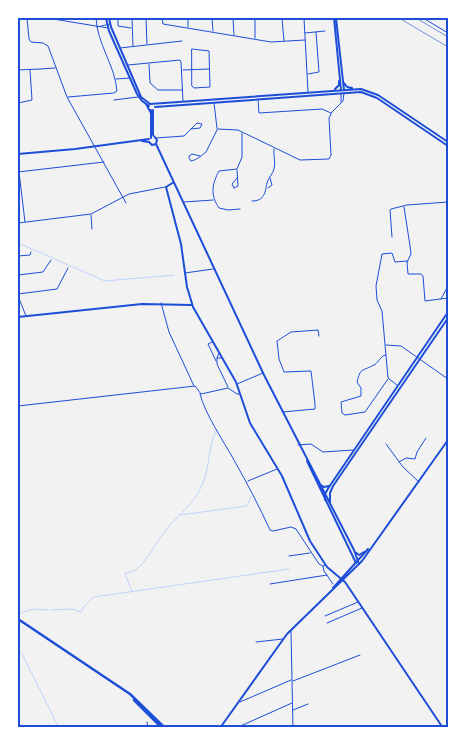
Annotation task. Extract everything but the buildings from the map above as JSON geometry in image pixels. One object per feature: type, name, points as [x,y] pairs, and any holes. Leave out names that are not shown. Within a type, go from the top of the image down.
[{"type":"main road","points":[[18,619],[126,692],[165,728]]},
{"type":"main road","points":[[126,692],[162,728]]},
{"type":"street","points":[[27,18],[29,39],[33,43],[46,45],[67,97],[126,203]]},
{"type":"street","points":[[47,18],[96,27],[109,26]]},
{"type":"street","points":[[67,97],[117,92],[116,79],[96,27],[96,18]]},
{"type":"street","points":[[107,18],[139,97],[154,108]]},
{"type":"street","points":[[118,18],[118,26],[132,29]]},
{"type":"street","points":[[132,18],[133,46]]},
{"type":"street","points":[[146,18],[147,45]]},
{"type":"street","points":[[162,18],[162,23],[271,42],[305,40]]},
{"type":"street","points":[[188,18],[188,28]]},
{"type":"street","points":[[212,18],[213,32]]},
{"type":"street","points":[[233,18],[234,36]]},
{"type":"street","points":[[255,18],[256,39]]},
{"type":"street","points":[[282,18],[284,41]]},
{"type":"street","points":[[304,18],[308,94]]},
{"type":"street","points":[[148,104],[160,105],[308,94],[337,88],[339,76],[335,18]]},
{"type":"street","points":[[217,129],[234,129],[300,160],[329,159],[331,157],[329,121],[332,113],[341,103],[343,81],[335,18]]},
{"type":"street","points":[[423,18],[448,33]]},
{"type":"street","points":[[109,26],[140,95],[154,108]]},
{"type":"street","points":[[307,74],[319,72],[316,32]]},
{"type":"street","points":[[305,33],[325,32]]},
{"type":"street","points":[[120,48],[182,41]]},
{"type":"street","points":[[192,49],[209,51],[210,69],[210,87],[194,88],[192,86],[192,49]]},
{"type":"street","points":[[127,66],[179,60],[182,62],[183,101]]},
{"type":"street","points":[[149,63],[150,83],[158,90],[182,90]]},
{"type":"street","points":[[18,70],[56,68]]},
{"type":"street","points":[[182,70],[210,69]]},
{"type":"street","points":[[18,103],[32,100],[30,70]]},
{"type":"street","points":[[339,76],[342,91]]},
{"type":"street","points":[[116,79],[130,78]]},
{"type":"street","points":[[343,81],[347,87],[370,91],[378,95],[448,144]]},
{"type":"street","points":[[152,115],[154,108],[160,105],[183,101],[258,99],[357,89]]},
{"type":"street","points":[[327,91],[363,92],[378,98],[448,144]]},
{"type":"street","points":[[114,100],[139,97]]},
{"type":"street","points":[[258,99],[259,113],[322,108],[332,113]]},
{"type":"street","points":[[200,156],[206,151],[217,129],[214,100]]},
{"type":"street","points":[[148,104],[152,115],[154,140],[263,373],[298,445],[354,550],[358,563]]},
{"type":"street","points":[[152,115],[160,105]]},
{"type":"street","points":[[18,154],[184,136],[191,129]]},
{"type":"street","points":[[237,177],[237,169],[242,157],[242,132]]},
{"type":"street","points":[[252,202],[264,197],[268,187],[267,183],[274,168],[274,148]]},
{"type":"street","points":[[25,222],[18,172],[104,162]]},
{"type":"street","points":[[237,169],[218,172],[212,185],[213,200],[220,208],[240,209]]},
{"type":"street","points":[[268,187],[270,188],[272,185],[270,177]]},
{"type":"street","points":[[18,223],[90,214],[133,192],[166,187],[174,182]]},
{"type":"street","points":[[166,187],[181,242],[186,287],[192,305],[237,385],[252,428],[277,469],[307,537],[333,584]]},
{"type":"street","points":[[183,202],[213,200]]},
{"type":"street","points":[[386,213],[392,208],[407,205],[448,202]]},
{"type":"street","points":[[404,207],[410,246],[408,274],[421,274],[423,276],[425,301],[448,299]]},
{"type":"street","points":[[390,210],[392,237]]},
{"type":"street","points":[[90,214],[92,229]]},
{"type":"street","points":[[18,256],[30,255],[31,252]]},
{"type":"street","points":[[386,355],[374,365],[360,371],[357,382],[361,388],[361,396],[341,402],[342,413],[345,415],[365,412],[388,379],[386,355],[382,311],[377,301],[376,286],[381,256],[392,253],[395,262],[408,261]]},
{"type":"street","points":[[18,275],[43,272],[50,260]]},
{"type":"street","points":[[26,316],[18,295],[57,289],[68,268]]},
{"type":"street","points":[[185,273],[214,269]]},
{"type":"street","points":[[440,299],[448,286]]},
{"type":"street","points":[[161,303],[169,332],[216,429],[246,481],[270,530],[294,528],[300,533],[319,564],[342,579],[443,728]]},
{"type":"street","points":[[18,317],[136,304],[192,305]]},
{"type":"street","points":[[325,500],[325,493],[332,486],[419,358],[448,312]]},
{"type":"street","points":[[330,504],[332,486],[351,455],[398,386],[448,318]]},
{"type":"street","points":[[282,412],[315,409],[311,371],[284,372],[280,360],[278,341],[292,332],[318,330],[318,336]]},
{"type":"street","points":[[213,342],[208,344],[228,388],[240,394]]},
{"type":"street","points":[[385,345],[400,345],[448,379]]},
{"type":"street","points":[[217,364],[219,353]]},
{"type":"street","points":[[213,355],[222,358]]},
{"type":"street","points":[[237,385],[263,373]]},
{"type":"street","points":[[388,379],[398,386]]},
{"type":"street","points":[[18,406],[195,386]]},
{"type":"street","points":[[200,393],[205,394],[228,388]]},
{"type":"street","points":[[399,462],[406,458],[415,459],[426,438]]},
{"type":"street","points":[[220,728],[283,639],[358,563],[372,546],[448,440]]},
{"type":"street","points":[[298,445],[311,444],[323,452],[355,450]]},
{"type":"street","points":[[386,444],[399,462],[419,482]]},
{"type":"street","points":[[349,450],[351,455]]},
{"type":"street","points":[[306,459],[358,563]]},
{"type":"street","points":[[248,481],[277,469]]},
{"type":"street","points":[[319,482],[324,488],[332,486]]},
{"type":"street","points":[[319,488],[325,493]]},
{"type":"street","points":[[354,550],[359,555],[372,546]]},
{"type":"street","points":[[358,563],[366,551]]},
{"type":"street","points":[[289,556],[311,552]]},
{"type":"street","points":[[270,584],[327,575]]},
{"type":"street","points":[[336,575],[338,582]]},
{"type":"street","points":[[330,592],[342,579]]},
{"type":"street","points":[[325,616],[358,602]]},
{"type":"street","points":[[327,623],[362,608]]},
{"type":"street","points":[[291,630],[293,728]]},
{"type":"street","points":[[256,642],[283,639]]},
{"type":"street","points":[[238,701],[241,702],[360,655]]},
{"type":"street","points":[[236,728],[292,703]]},
{"type":"street","points":[[293,710],[308,704]]},
{"type":"street","points":[[147,722],[148,728]]},
{"type":"waterway","points":[[18,243],[105,281],[174,275]]},
{"type":"waterway","points":[[132,592],[125,573],[140,566],[169,526],[198,494],[206,474],[216,431]]},
{"type":"waterway","points":[[180,515],[247,506],[251,497]]},
{"type":"waterway","points":[[50,610],[72,609],[81,612],[84,606],[94,597],[289,569]]},
{"type":"waterway","points":[[18,614],[33,609],[48,610]]},
{"type":"waterway","points":[[18,650],[22,654],[59,728]]},
{"type":"waterway","points":[[18,723],[25,728]]},
{"type":"railway","points":[[399,18],[448,47]]},
{"type":"railway","points":[[416,18],[448,37]]}]
